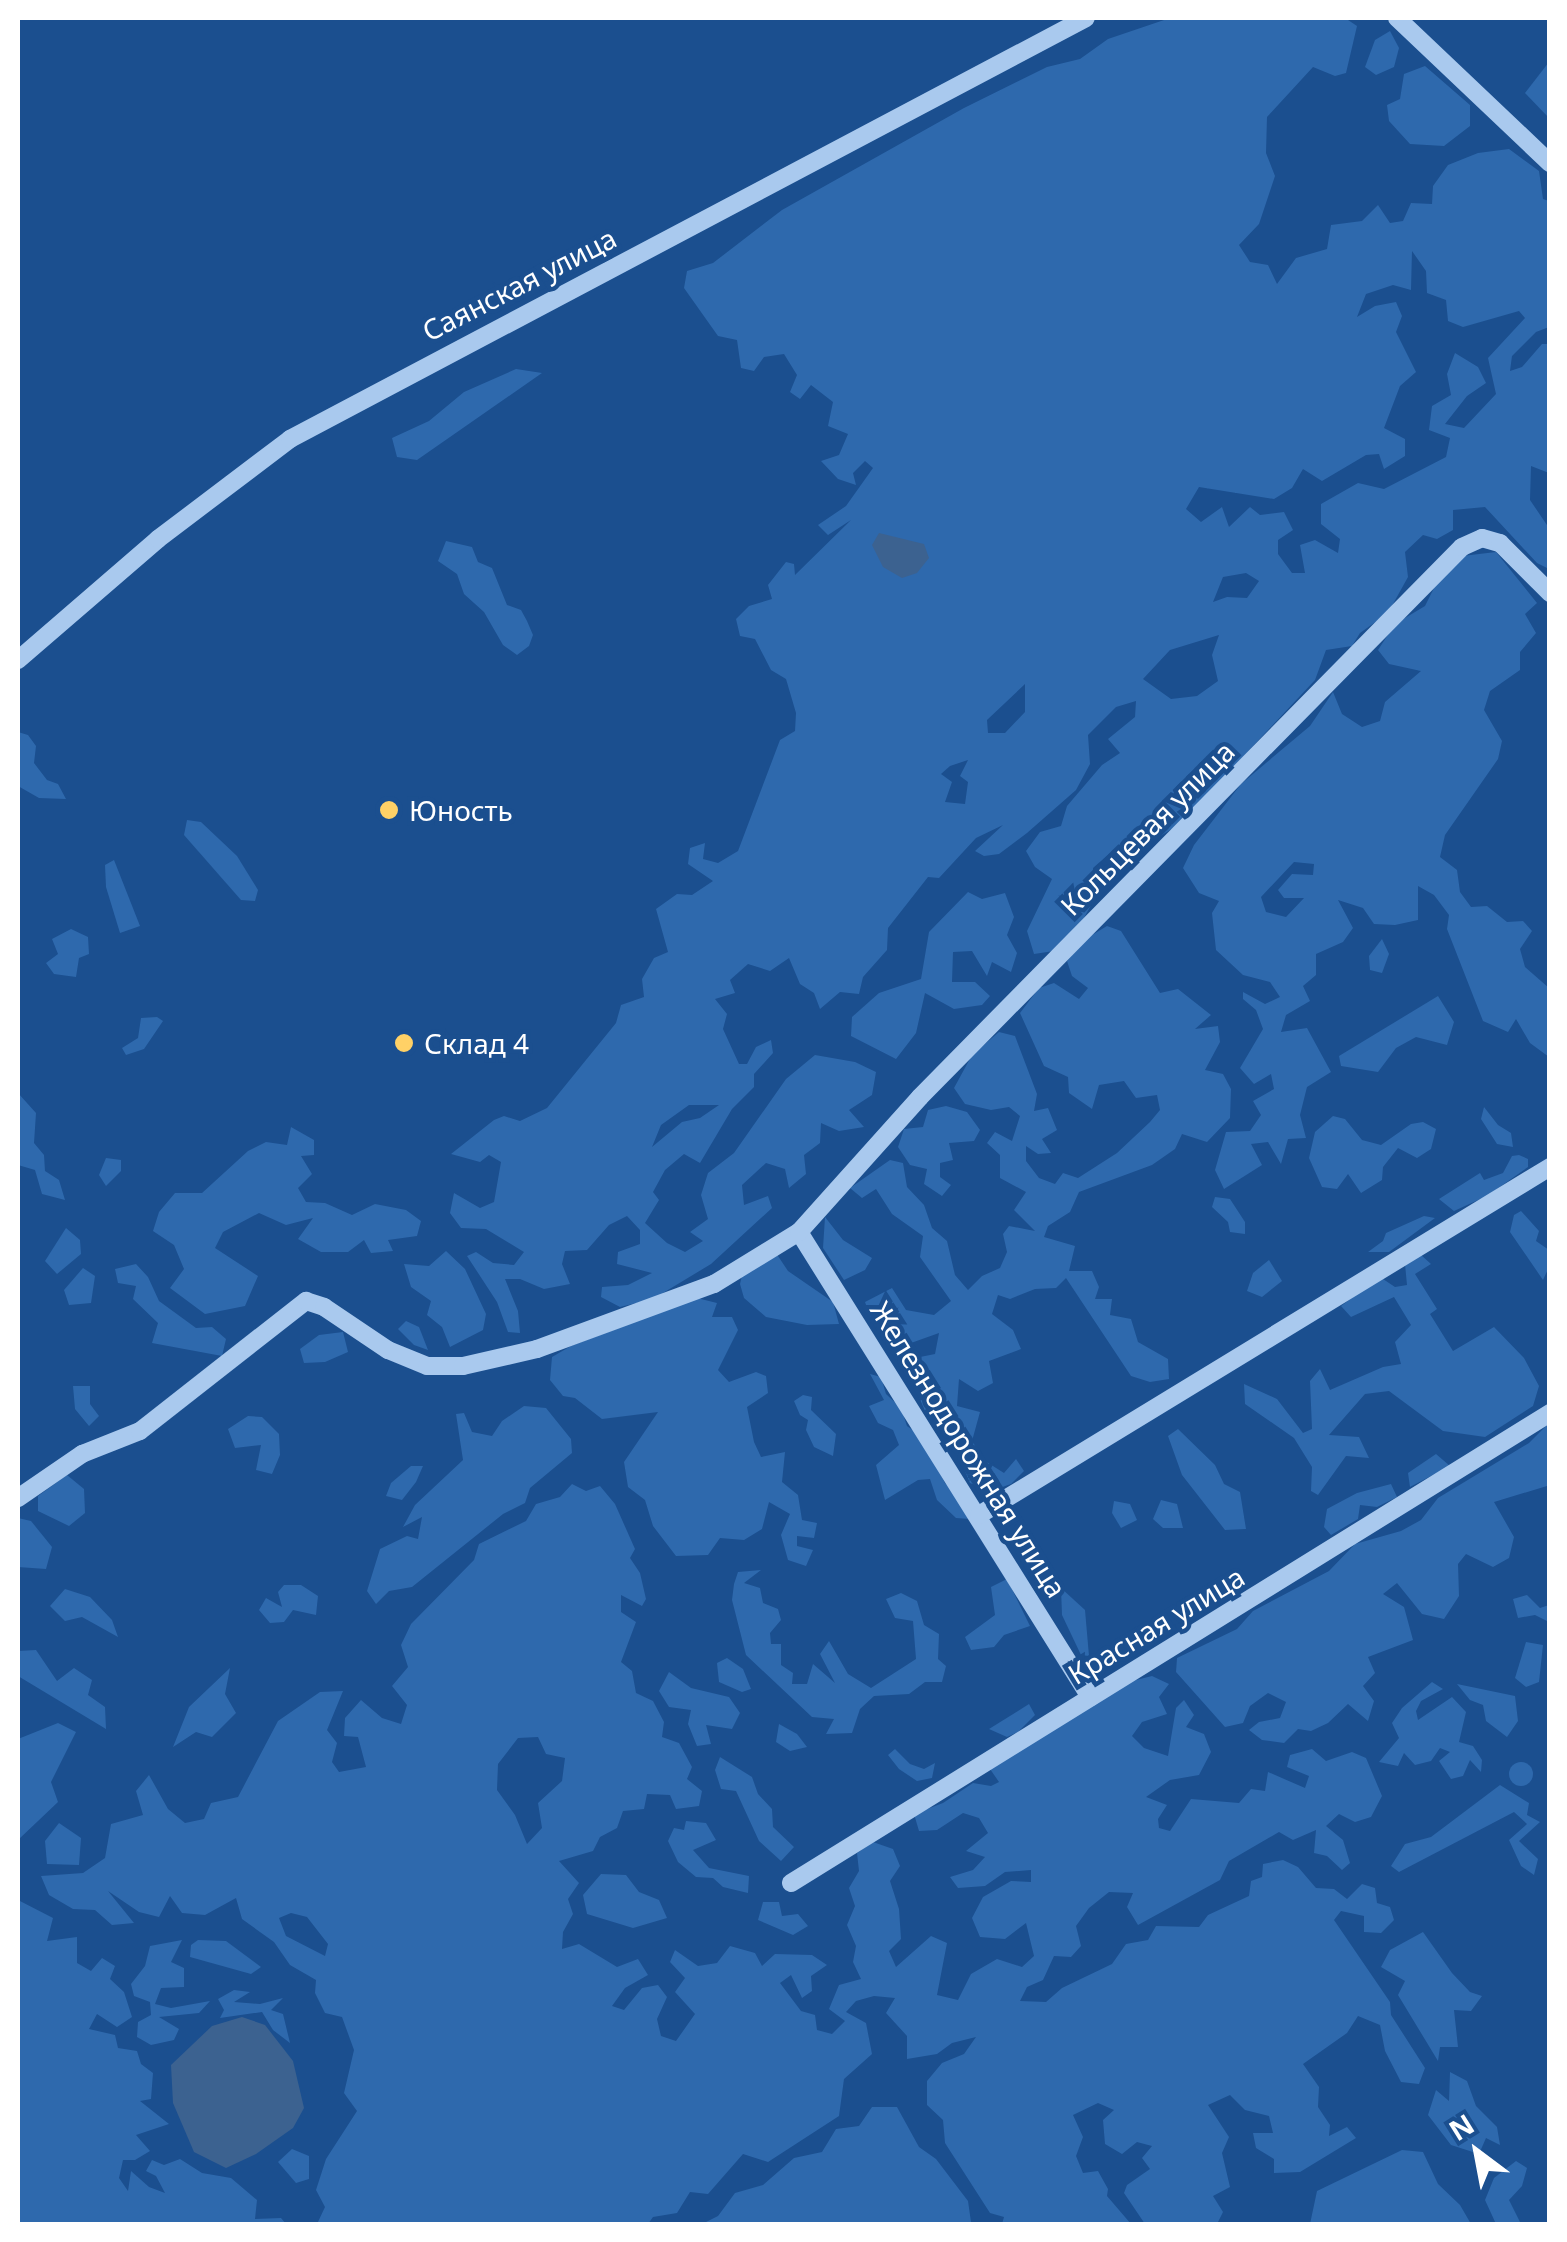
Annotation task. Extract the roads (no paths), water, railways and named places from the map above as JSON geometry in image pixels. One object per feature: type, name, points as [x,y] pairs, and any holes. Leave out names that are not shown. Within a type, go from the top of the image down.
[{"type":"street","name":"Саянская улица","points":[[18,660],[143,551],[290,438],[1086,18]]},
{"type":"street","points":[[1397,18],[1550,163]]},
{"type":"street","name":"Кольцевая улица","points":[[799,1232],[920,1097],[1462,547],[1482,538],[1500,543],[1550,593]]},
{"type":"street","points":[[979,1515],[1550,1167]]},
{"type":"street","points":[[18,1498],[82,1454],[140,1431],[306,1301],[414,1361],[426,1366],[462,1366],[537,1349],[714,1284],[799,1232]]},
{"type":"street","name":"Железнодорожная улица","points":[[799,1232],[1090,1697]]},
{"type":"street","name":"Красная улица","points":[[791,1883],[1550,1414]]},
{"type":"place","name":"Юность","points":[[389,810]]},
{"type":"place","name":"Склад 4","points":[[404,1043]]}]
